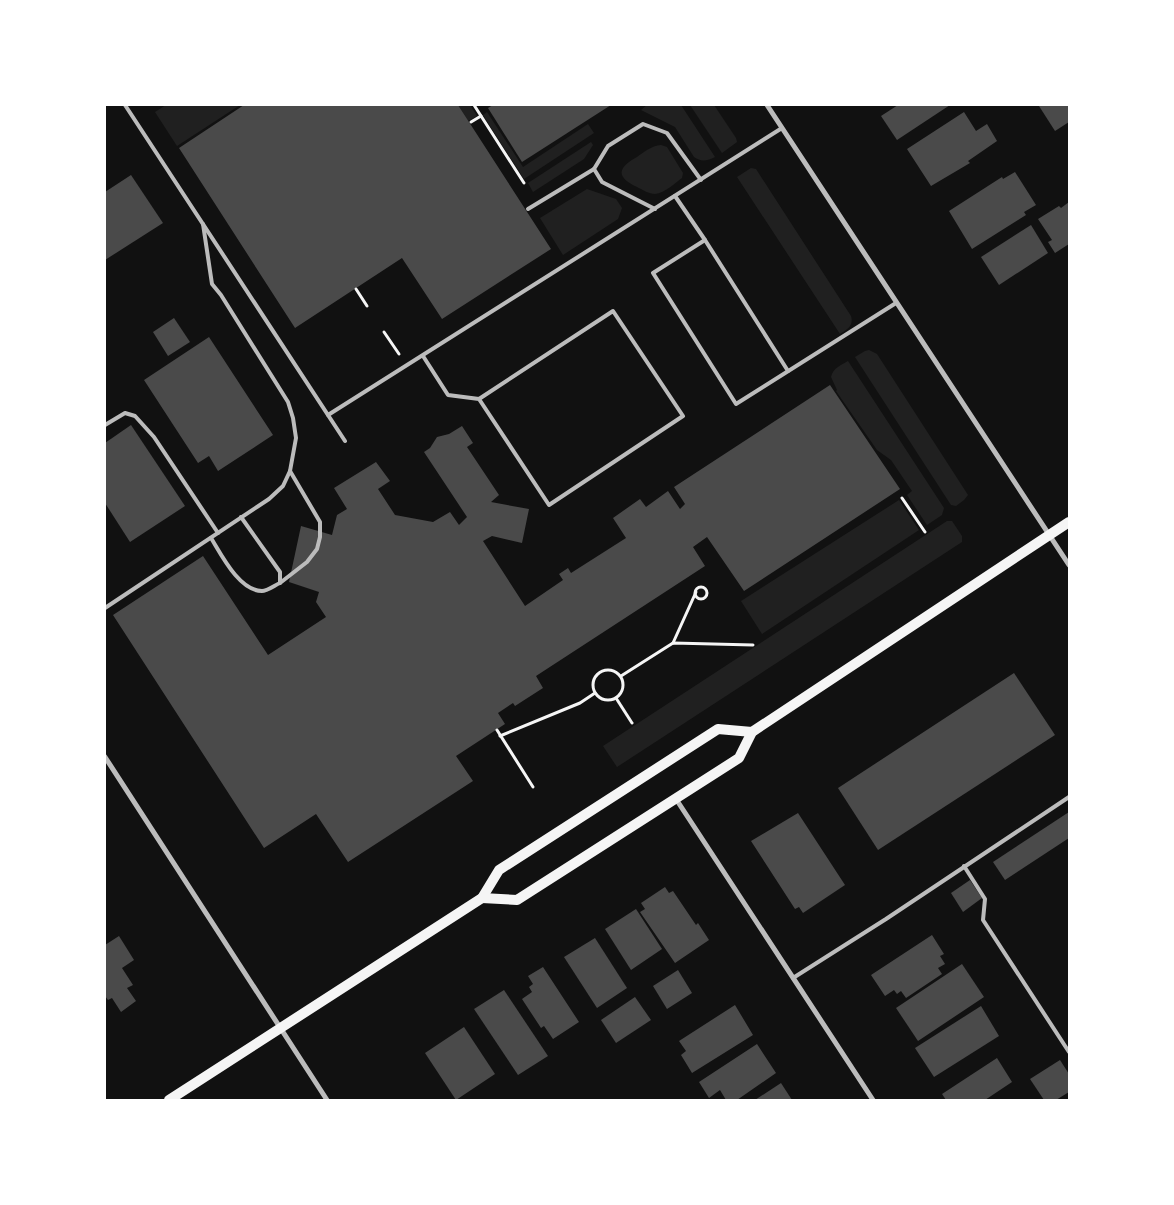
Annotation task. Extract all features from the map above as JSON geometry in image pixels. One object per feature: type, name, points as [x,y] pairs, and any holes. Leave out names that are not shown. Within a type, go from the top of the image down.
[{"type":"main road","points":[[482,898],[517,900],[739,758],[752,732],[1069,522]]},
{"type":"main road","points":[[169,1100],[482,898],[499,870],[718,729],[752,732]]},
{"type":"street","points":[[767,105],[1069,565]]},
{"type":"street","points":[[105,757],[328,1100]]},
{"type":"street","points":[[676,798],[873,1100]]},
{"type":"lane","points":[[125,105],[345,441]]},
{"type":"lane","points":[[528,209],[594,169],[608,146],[642,124],[668,133],[701,180]]},
{"type":"lane","points":[[328,416],[782,128]]},
{"type":"lane","points":[[594,169],[602,182],[655,209]]},
{"type":"lane","points":[[675,196],[788,371]]},
{"type":"lane","points":[[105,608],[269,499],[283,486],[290,471],[296,438],[288,402],[221,295],[212,284],[203,224]]},
{"type":"lane","points":[[705,240],[653,273],[736,404],[896,303]]},
{"type":"lane","points":[[423,356],[448,395],[479,399],[613,310],[683,416],[549,505],[479,399]]},
{"type":"lane","points":[[105,425],[125,412],[135,416],[154,437],[218,533]]},
{"type":"lane","points":[[211,538],[238,579],[251,589],[263,591],[280,583],[307,562],[317,549],[320,537],[320,522],[290,471]]},
{"type":"lane","points":[[242,517],[280,572],[280,583]]},
{"type":"lane","points":[[793,978],[1069,797]]},
{"type":"lane","points":[[964,866],[985,899],[983,920],[1069,1052]]},
{"type":"path","points":[[474,105],[524,183]]},
{"type":"path","points":[[471,122],[481,116]]},
{"type":"path","points":[[356,289],[367,306]]},
{"type":"path","points":[[384,332],[402,359]]},
{"type":"path","points":[[902,498],[925,532]]},
{"type":"path","points":[[621,676],[673,643],[696,592]]},
{"type":"path","points":[[673,643],[753,645]]},
{"type":"path","points":[[612,670],[621,676],[624,686],[622,692],[616,698],[605,700],[596,693],[593,686],[599,673],[612,670]]},
{"type":"path","points":[[500,736],[580,703],[596,693]]},
{"type":"path","points":[[616,698],[632,723]]},
{"type":"path","points":[[497,730],[533,787]]},
{"type":"shaded area","points":[[166,105],[240,105],[177,146],[155,112]]},
{"type":"shaded area","points":[[458,105],[470,105],[477,116],[468,121]]},
{"type":"shaded area","points":[[647,105],[681,105],[715,157],[699,160],[694,157],[675,127],[641,110]]},
{"type":"shaded area","points":[[690,105],[714,105],[737,142],[722,153]]},
{"type":"shaded area","points":[[487,112],[523,167],[588,124],[594,133],[524,179],[483,115]]},
{"type":"shaded area","points":[[591,142],[593,145],[584,159],[533,192],[528,183]]},
{"type":"shaded area","points":[[661,145],[667,147],[683,173],[682,178],[666,190],[655,194],[646,192],[625,180],[622,172],[630,161],[648,150]]},
{"type":"shaded area","points":[[751,168],[756,169],[851,316],[851,325],[840,334],[737,177]]},
{"type":"shaded area","points":[[587,189],[616,199],[622,208],[618,219],[563,255],[540,218]]},
{"type":"shaded area","points":[[869,350],[877,354],[968,495],[956,506],[951,505],[855,357]]},
{"type":"shaded area","points":[[848,361],[944,508],[942,515],[927,525],[907,495],[912,491],[891,460],[877,450],[836,391],[831,377],[832,374],[838,367]]},
{"type":"shaded area","points":[[899,500],[919,530],[762,634],[741,601]]},
{"type":"shaded area","points":[[947,521],[952,521],[962,536],[962,542],[617,767],[603,746]]},
{"type":"building","points":[[244,105],[458,105],[551,249],[442,319],[402,258],[295,328],[179,148]]},
{"type":"building","points":[[493,105],[611,105],[522,162],[488,108]]},
{"type":"building","points":[[898,105],[950,105],[897,140],[881,116]]},
{"type":"building","points":[[1040,105],[1069,105],[1069,122],[1055,131]]},
{"type":"building","points":[[964,112],[976,131],[987,124],[997,141],[968,161],[970,163],[931,186],[907,149]]},
{"type":"building","points":[[1015,172],[1036,205],[1024,212],[1026,215],[972,249],[949,211],[1002,177],[1003,179]]},
{"type":"building","points":[[131,175],[163,223],[105,260],[105,192]]},
{"type":"building","points":[[1069,202],[1069,244],[1055,253],[1048,242],[1052,240],[1038,219]]},
{"type":"building","points":[[1031,225],[1048,253],[999,285],[981,257]]},
{"type":"building","points":[[174,318],[190,342],[168,356],[153,332]]},
{"type":"building","points":[[209,337],[273,435],[218,471],[209,456],[198,463],[144,380]]},
{"type":"building","points":[[830,385],[900,489],[744,591],[707,537],[693,547],[705,566],[536,676],[543,688],[515,706],[513,703],[498,713],[505,724],[456,756],[473,781],[348,862],[316,814],[264,848],[113,615],[203,556],[268,655],[326,617],[316,602],[319,592],[289,582],[301,526],[332,535],[337,515],[347,509],[334,488],[376,462],[390,481],[378,489],[395,515],[433,522],[450,512],[459,525],[467,517],[424,452],[430,448],[437,437],[449,434],[462,426],[473,443],[467,447],[499,495],[491,502],[529,509],[522,543],[492,536],[483,541],[525,606],[563,580],[559,574],[568,568],[571,573],[626,538],[613,518],[640,499],[646,507],[668,491],[680,509],[685,504],[674,487]]},
{"type":"building","points":[[131,425],[185,506],[130,542],[105,503],[105,443]]},
{"type":"building","points":[[1014,673],[1055,735],[878,850],[838,788]]},
{"type":"building","points":[[1069,812],[1069,838],[1005,880],[993,862]]},
{"type":"building","points":[[798,813],[845,885],[803,913],[799,907],[795,909],[751,841]]},
{"type":"building","points":[[970,880],[982,898],[963,912],[951,893]]},
{"type":"building","points":[[665,887],[669,893],[673,891],[696,925],[698,923],[709,940],[675,963],[640,912],[645,909],[641,903]]},
{"type":"building","points":[[636,909],[662,949],[631,970],[605,929]]},
{"type":"building","points":[[932,935],[944,954],[940,956],[945,964],[938,968],[942,974],[906,998],[901,991],[897,994],[894,990],[885,996],[871,975]]},
{"type":"building","points":[[119,936],[134,960],[122,968],[133,985],[127,988],[136,1001],[121,1012],[112,998],[108,1000],[105,996],[105,945]]},
{"type":"building","points":[[595,938],[627,988],[597,1008],[564,957]]},
{"type":"building","points":[[962,964],[984,997],[918,1041],[896,1008]]},
{"type":"building","points":[[543,967],[579,1022],[553,1039],[544,1026],[541,1028],[522,999],[532,992],[529,987],[533,984],[528,976]]},
{"type":"building","points":[[678,970],[692,993],[667,1009],[653,986]]},
{"type":"building","points":[[504,990],[548,1056],[518,1075],[474,1009]]},
{"type":"building","points":[[635,997],[651,1020],[616,1043],[601,1020]]},
{"type":"building","points":[[735,1005],[753,1035],[692,1073],[681,1055],[686,1051],[679,1041]]},
{"type":"building","points":[[981,1006],[999,1036],[934,1077],[915,1048]]},
{"type":"building","points":[[464,1027],[495,1074],[456,1100],[425,1053]]},
{"type":"building","points":[[757,1044],[776,1073],[737,1100],[726,1100],[720,1090],[709,1098],[699,1082]]},
{"type":"building","points":[[997,1058],[1012,1082],[985,1100],[946,1100],[942,1094]]},
{"type":"building","points":[[1060,1060],[1069,1074],[1069,1092],[1056,1100],[1044,1100],[1030,1079]]},
{"type":"building","points":[[781,1083],[792,1100],[755,1100]]}]
